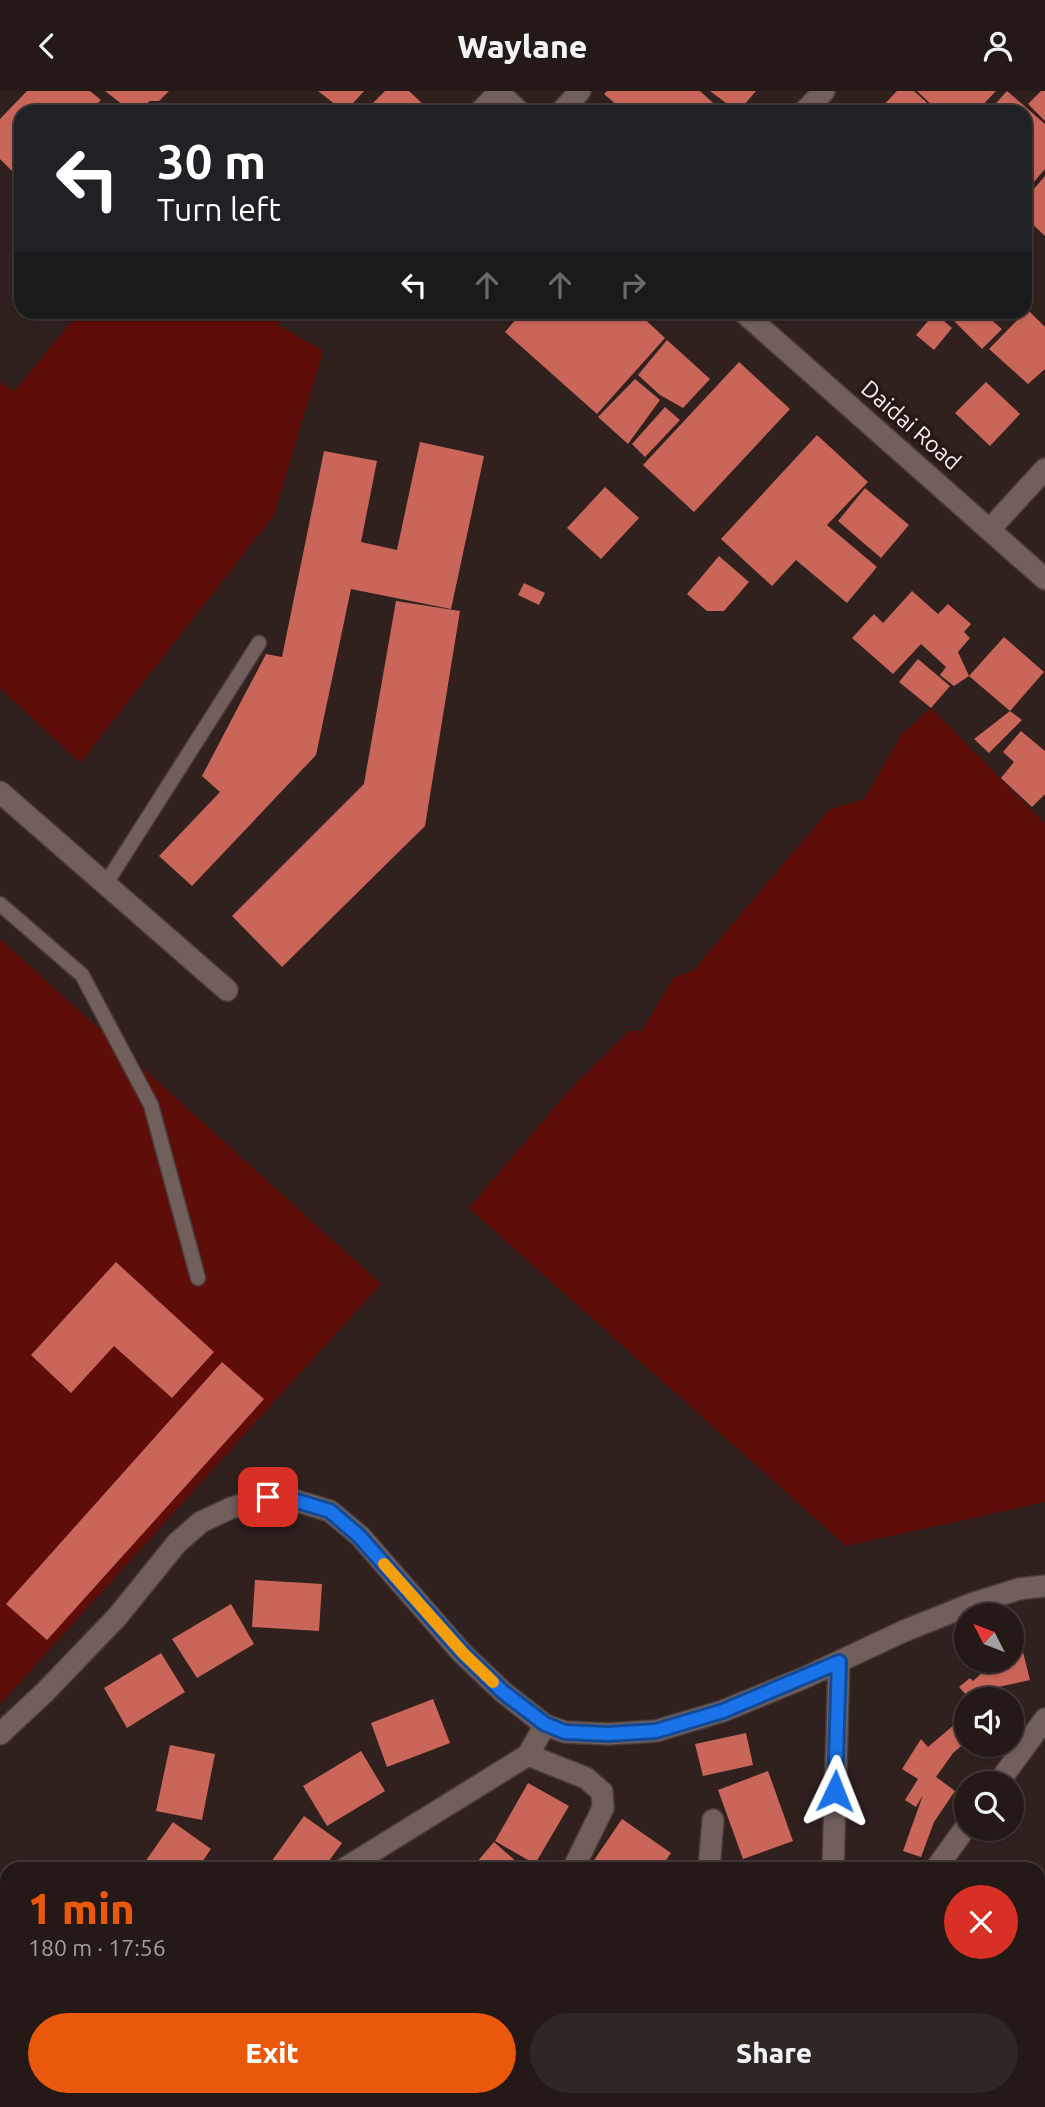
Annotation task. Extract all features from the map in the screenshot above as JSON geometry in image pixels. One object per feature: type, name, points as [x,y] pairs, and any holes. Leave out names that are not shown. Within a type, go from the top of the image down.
[{"type":"street","points":[[496,91],[512,105]]},
{"type":"street","points":[[567,105],[580,91]]},
{"type":"street","points":[[811,105],[824,91]]},
{"type":"street","name":"Daidai Road","points":[[751,319],[1045,579]]},
{"type":"street","points":[[990,529],[1045,469]]},
{"type":"street","points":[[0,792],[227,991]]},
{"type":"street","points":[[0,1734],[44,1693],[117,1617],[177,1543],[201,1522],[231,1508],[268,1497],[297,1501],[330,1511],[359,1536],[463,1653],[503,1692],[545,1724],[565,1732],[597,1734],[656,1731],[723,1711],[974,1603],[1019,1589],[1045,1586]]},
{"type":"street","points":[[833,1862],[839,1662]]},
{"type":"street","points":[[1007,1771],[1045,1719]]},
{"type":"street","points":[[355,1862],[527,1755],[545,1724]]},
{"type":"street","points":[[527,1755],[586,1778],[602,1792],[603,1808],[576,1862]]},
{"type":"street","points":[[710,1862],[713,1820]]},
{"type":"street","points":[[941,1862],[955,1841]]},
{"type":"lane","points":[[482,105],[496,91]]},
{"type":"lane","points":[[105,885],[258,643]]},
{"type":"lane","points":[[0,904],[82,975],[150,1105],[198,1278]]},
{"type":"shaded area","points":[[73,319],[280,319],[278,325],[323,351],[274,515],[80,763],[0,688],[0,382],[15,391]]},
{"type":"shaded area","points":[[931,708],[1045,824],[1045,1502],[846,1546],[469,1208],[574,1085],[629,1031],[642,1031],[673,978],[693,971],[829,810],[864,799],[902,734]]},
{"type":"shaded area","points":[[0,939],[381,1284],[0,1704]]},
{"type":"building","points":[[27,91],[90,91],[101,100],[96,105],[14,105],[14,173],[0,159],[0,119]]},
{"type":"building","points":[[105,91],[169,91],[159,101],[150,101],[145,105],[123,105]]},
{"type":"building","points":[[318,91],[364,91],[351,105],[336,105]]},
{"type":"building","points":[[385,91],[409,91],[424,105],[371,105]]},
{"type":"building","points":[[607,91],[700,91],[715,105],[617,105],[604,94]]},
{"type":"building","points":[[710,91],[756,91],[744,105],[729,105]]},
{"type":"building","points":[[897,91],[914,91],[929,105],[884,105]]},
{"type":"building","points":[[917,91],[996,91],[983,105],[932,105]]},
{"type":"building","points":[[1007,91],[1023,105],[994,105]]},
{"type":"building","points":[[1041,91],[1045,91],[1045,121],[1032,105],[1028,104]]},
{"type":"building","points":[[1032,113],[1045,124],[1045,169],[1032,184]]},
{"type":"building","points":[[1045,176],[1045,236],[1032,224],[1032,191]]},
{"type":"building","points":[[1032,314],[1045,327],[1045,369],[1028,384],[989,349],[1018,319],[1032,319]]},
{"type":"building","points":[[516,319],[645,319],[665,338],[597,414],[505,332]]},
{"type":"building","points":[[930,319],[942,319],[952,328],[934,350],[916,335]]},
{"type":"building","points":[[952,319],[990,319],[1002,329],[982,349]]},
{"type":"building","points":[[667,340],[710,379],[683,408],[660,395],[638,375]]},
{"type":"building","points":[[739,362],[790,409],[694,512],[643,465]]},
{"type":"building","points":[[635,379],[660,400],[628,444],[598,417]]},
{"type":"building","points":[[986,382],[1020,414],[990,446],[955,413]]},
{"type":"building","points":[[665,407],[680,420],[645,457],[632,444]]},
{"type":"building","points":[[817,435],[868,482],[827,525],[877,567],[847,603],[796,560],[772,586],[721,539]]},
{"type":"building","points":[[420,442],[484,456],[451,609],[351,589],[316,755],[192,886],[159,856],[220,792],[202,776],[266,654],[282,657],[324,451],[377,461],[361,542],[397,550]]},
{"type":"building","points":[[605,487],[639,518],[601,559],[567,528]]},
{"type":"building","points":[[865,488],[909,525],[881,558],[838,521]]},
{"type":"building","points":[[719,556],[749,582],[724,611],[707,611],[687,594]]},
{"type":"building","points":[[524,583],[545,593],[539,605],[518,595]]},
{"type":"building","points":[[912,591],[938,614],[948,604],[971,624],[964,632],[970,638],[958,652],[969,676],[954,686],[940,675],[946,667],[921,644],[893,674],[852,638],[874,614],[883,623]]},
{"type":"building","points":[[396,601],[460,611],[425,826],[282,967],[232,916],[364,784]]},
{"type":"building","points":[[1004,637],[1044,672],[1010,711],[969,676]]},
{"type":"building","points":[[918,659],[950,686],[931,708],[899,682]]},
{"type":"building","points":[[1010,711],[1022,720],[989,753],[974,739]]},
{"type":"building","points":[[1021,731],[1045,751],[1045,794],[1032,807],[1001,778],[1014,762],[1003,752]]},
{"type":"building","points":[[116,1262],[214,1352],[172,1398],[114,1346],[71,1393],[31,1355]]},
{"type":"building","points":[[222,1362],[264,1399],[47,1640],[6,1604]]},
{"type":"building","points":[[255,1580],[322,1584],[319,1631],[252,1627]]},
{"type":"building","points":[[231,1604],[254,1644],[197,1678],[172,1639]]},
{"type":"building","points":[[161,1653],[185,1692],[127,1728],[104,1688]]},
{"type":"building","points":[[1024,1656],[1030,1680],[998,1687],[959,1687],[970,1678],[973,1681],[982,1673],[1024,1673]]},
{"type":"building","points":[[433,1699],[450,1743],[387,1767],[371,1723]]},
{"type":"building","points":[[954,1725],[954,1752],[936,1777],[954,1792],[934,1822],[921,1857],[903,1851],[923,1795],[916,1807],[905,1800],[918,1779],[902,1769],[921,1739],[928,1747]]},
{"type":"building","points":[[746,1733],[753,1765],[703,1776],[695,1744]]},
{"type":"building","points":[[170,1745],[215,1754],[202,1820],[156,1811]]},
{"type":"building","points":[[361,1751],[385,1791],[327,1826],[303,1786]]},
{"type":"building","points":[[768,1771],[793,1841],[743,1859],[718,1790]]},
{"type":"building","points":[[528,1783],[569,1806],[536,1862],[532,1862],[495,1841]]},
{"type":"building","points":[[304,1816],[342,1843],[328,1862],[271,1862]]},
{"type":"building","points":[[622,1819],[671,1853],[665,1862],[593,1862]]},
{"type":"building","points":[[173,1822],[211,1849],[202,1862],[145,1862]]},
{"type":"building","points":[[494,1842],[517,1862],[477,1862]]},
{"type":"slow traffic","points":[[384,1564],[463,1653],[493,1682]]},
{"type":"route","points":[[268,1497],[297,1501],[330,1511],[359,1536],[463,1653],[503,1692],[545,1724],[565,1732],[608,1734],[656,1731],[723,1711],[839,1662],[835,1791]]}]
